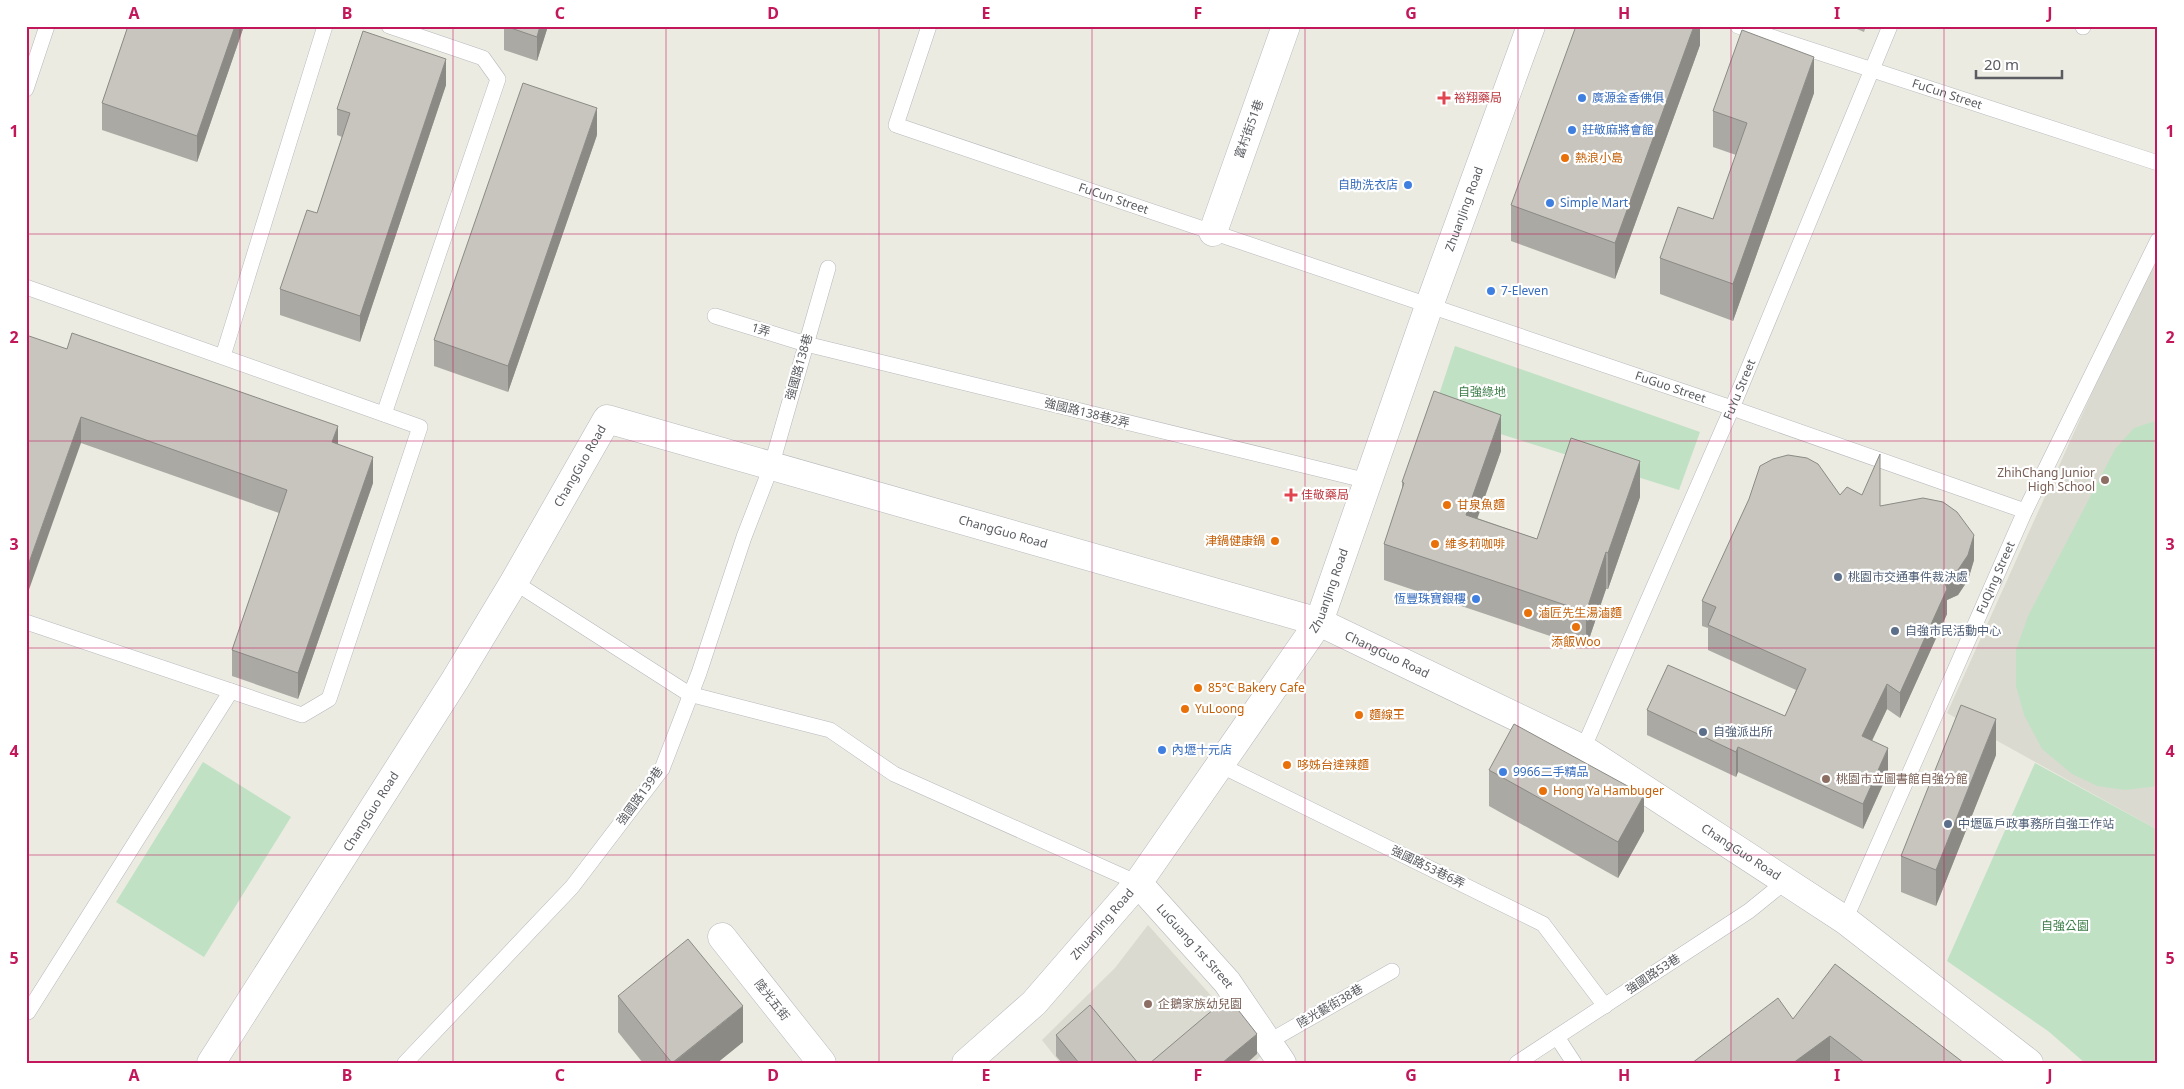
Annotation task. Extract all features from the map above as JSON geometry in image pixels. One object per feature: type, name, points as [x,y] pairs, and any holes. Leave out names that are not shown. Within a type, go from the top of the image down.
[{"type":"street","name":"富村街51巷","points":[[1212,232],[1286,26]]},
{"type":"street","name":"ZhuanJing Road","points":[[966,1063],[1034,1003],[1138,883],[1319,622],[1429,306],[1531,26]]},
{"type":"street","name":"ChangGuo Road","points":[[211,1063],[455,680],[514,582],[607,418],[771,467],[1319,622],[1583,749],[1845,920],[2029,1063]]},
{"type":"street","name":"LuGuang 1st Street","points":[[1138,883],[1227,982],[1275,1052]]},
{"type":"street","name":"陸光五街","points":[[722,937],[822,1063]]},
{"type":"lane","points":[[26,89],[47,26]]},
{"type":"lane","points":[[223,356],[325,26]]},
{"type":"lane","points":[[384,414],[498,79],[484,58],[389,26]]},
{"type":"lane","name":"FuCun Street","points":[[929,26],[896,125],[1429,306]]},
{"type":"lane","name":"FuCun Street","points":[[1738,26],[2158,163]]},
{"type":"lane","name":"FuYu Street","points":[[1583,749],[1732,408],[1890,26]]},
{"type":"lane","name":"FuQing Street","points":[[1845,920],[2025,511],[2158,240]]},
{"type":"lane","name":"強國路138巷","points":[[771,467],[828,268]]},
{"type":"lane","points":[[26,287],[420,427],[329,700],[302,715],[26,622]]},
{"type":"lane","name":"FuGuo Street","points":[[1429,306],[1732,408],[2025,511]]},
{"type":"lane","name":"1弄","points":[[715,316],[806,344]]},
{"type":"lane","name":"強國路138巷2弄","points":[[806,344],[1368,481]]},
{"type":"lane","name":"強國路139巷","points":[[405,1063],[572,887],[662,768],[699,672],[744,537],[771,467]]},
{"type":"lane","points":[[514,582],[689,694],[830,730],[894,774],[1138,883]]},
{"type":"lane","points":[[26,1010],[28,1012],[34,1003],[231,691]]},
{"type":"lane","name":"強國路53巷6弄","points":[[1220,765],[1543,924],[1605,1006]]},
{"type":"lane","name":"強國路53巷","points":[[1517,1063],[1749,911],[1786,881]]},
{"type":"lane","name":"陸光藝街38巷","points":[[1275,1052],[1392,971]]},
{"type":"lane","points":[[1557,1037],[1574,1063]]},
{"type":"shaded area","name":"ZhihChang Junior High School","points":[[2158,247],[2158,830],[1947,713]]},
{"type":"shaded area","name":"企鵝家族幼兒園","points":[[1148,925],[1263,1054],[1253,1063],[1060,1063],[1042,1040],[1115,968]]},
{"type":"green space","name":"自強綠地","points":[[1455,346],[1700,432],[1679,490],[1433,413]]},
{"type":"green space","points":[[2158,420],[2158,786],[2125,790],[2097,786],[2072,774],[2042,749],[2024,715],[2016,686],[2016,650],[2028,616],[2115,449],[2134,428]]},
{"type":"green space","points":[[203,762],[291,817],[204,957],[116,902]]},
{"type":"green space","name":"自強公園","points":[[2035,763],[2158,830],[2158,1063],[2085,1063],[2048,1031],[1947,961]]},
{"type":"building","points":[[128,26],[235,26],[197,136],[102,103]]},
{"type":"building","points":[[505,26],[540,26],[537,37]]},
{"type":"building","points":[[1576,26],[1694,26],[1615,243],[1511,205]]},
{"type":"building","points":[[1742,30],[1814,57],[1733,284],[1660,258],[1678,207],[1713,219],[1747,123],[1713,111]]},
{"type":"building","points":[[363,31],[446,59],[360,316],[280,289],[307,210],[317,213],[350,113],[337,109]]},
{"type":"building","points":[[523,83],[597,108],[508,366],[434,340]]},
{"type":"building","points":[[72,333],[338,426],[332,442],[373,457],[298,673],[232,650],[287,490],[81,417],[26,571],[26,344],[29,336],[67,349]]},
{"type":"building","points":[[1434,391],[1501,415],[1466,515],[1537,539],[1571,438],[1640,461],[1586,612],[1384,544],[1404,483],[1402,482]]},
{"type":"building","points":[[1880,454],[1880,506],[1923,498],[1943,502],[1957,512],[1974,535],[1968,555],[1958,570],[1943,576],[1947,589],[1900,693],[1887,684],[1862,736],[1888,748],[1863,804],[1738,747],[1736,752],[1647,710],[1668,665],[1785,716],[1806,669],[1708,625],[1716,607],[1702,601],[1749,499],[1760,466],[1773,459],[1788,455],[1807,458],[1818,464],[1840,495],[1847,487],[1862,495]]},
{"type":"building","points":[[1961,705],[1996,719],[1936,870],[1901,856]]},
{"type":"building","points":[[1514,724],[1644,795],[1618,842],[1489,770]]},
{"type":"building","points":[[688,939],[743,1006],[672,1063],[618,996]]},
{"type":"building","points":[[1835,964],[1964,1063],[1865,1063],[1830,1036],[1793,1063],[1692,1063],[1778,998],[1793,1019]]},
{"type":"building","points":[[1228,997],[1257,1034],[1222,1063],[1150,1063]]},
{"type":"building","points":[[1090,1005],[1138,1063],[1079,1063],[1056,1035]]},
{"type":"place","name":"裕翔藥局","points":[[1444,98]]},
{"type":"place","name":"廣源金香佛俱","points":[[1582,98]]},
{"type":"place","name":"莊敬麻將會館","points":[[1572,130]]},
{"type":"place","name":"熱浪小島","points":[[1565,158]]},
{"type":"place","name":"自助洗衣店","points":[[1408,185]]},
{"type":"place","name":"Simple Mart","points":[[1550,203]]},
{"type":"place","name":"7-Eleven","points":[[1491,291]]},
{"type":"place","name":"ZhihChang Junior High School","points":[[2105,480]]},
{"type":"place","name":"佳敬藥局","points":[[1291,495]]},
{"type":"place","name":"甘泉魚麵","points":[[1447,505]]},
{"type":"place","name":"津鍋健康鍋","points":[[1275,541]]},
{"type":"place","name":"維多莉咖啡","points":[[1435,544]]},
{"type":"place","name":"桃園市交通事件裁決處","points":[[1838,577]]},
{"type":"place","name":"恆豐珠寶銀樓","points":[[1476,599]]},
{"type":"place","name":"滷匠先生湯滷麵","points":[[1528,613]]},
{"type":"place","name":"添飯Woo","points":[[1576,627]]},
{"type":"place","name":"自強市民活動中心","points":[[1895,631]]},
{"type":"place","name":"85°C Bakery Cafe","points":[[1198,688]]},
{"type":"place","name":"YuLoong","points":[[1185,709]]},
{"type":"place","name":"麵線王","points":[[1359,715]]},
{"type":"place","name":"自強派出所","points":[[1703,732]]},
{"type":"place","name":"內壢十元店","points":[[1162,750]]},
{"type":"place","name":"哆姊台達辣麵","points":[[1287,765]]},
{"type":"place","name":"9966二手精品","points":[[1503,772]]},
{"type":"place","name":"桃園市立圖書館自強分館","points":[[1826,779]]},
{"type":"place","name":"Hong Ya Hambuger","points":[[1543,791]]},
{"type":"place","name":"中壢區戶政事務所自強工作站","points":[[1948,824]]},
{"type":"place","name":"企鵝家族幼兒園","points":[[1148,1004]]}]
